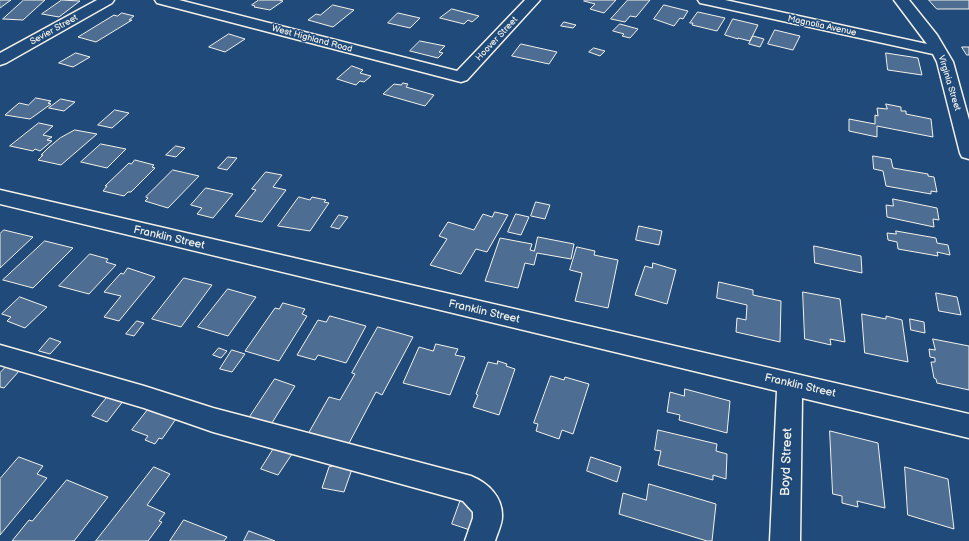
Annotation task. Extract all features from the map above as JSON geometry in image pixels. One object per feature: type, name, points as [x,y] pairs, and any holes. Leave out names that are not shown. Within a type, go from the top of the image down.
[{"type":"street","name":"Sevier Street","points":[[0,60],[107,0]]},
{"type":"street","name":"West Highland Road","points":[[162,0],[461,78]]},
{"type":"street","name":"Hoover Street","points":[[461,78],[533,0]]},
{"type":"street","name":"Magnolia Avenue","points":[[705,0],[940,51]]},
{"type":"street","name":"Virginia Street","points":[[901,0],[932,38],[940,51],[969,153]]},
{"type":"street","name":"Franklin Street","points":[[0,197],[969,426]]},
{"type":"street","points":[[0,355],[144,397],[213,420],[471,490],[487,506],[488,518],[480,541]]},
{"type":"street","name":"Boyd Street","points":[[785,541],[790,384]]},
{"type":"building","points":[[0,0],[11,0],[0,8]]},
{"type":"building","points":[[24,0],[45,0],[23,20],[3,19]]},
{"type":"building","points":[[62,0],[80,1],[59,17],[42,14]]},
{"type":"building","points":[[259,0],[283,1],[270,10],[254,7],[255,6],[252,5]]},
{"type":"building","points":[[616,0],[604,13],[590,9],[595,4],[584,1]]},
{"type":"building","points":[[628,0],[650,0],[636,17],[630,16],[625,22],[611,19]]},
{"type":"building","points":[[929,0],[969,0],[969,9],[937,9]]},
{"type":"building","points":[[333,5],[354,10],[333,27],[308,20],[316,14],[320,15]]},
{"type":"building","points":[[664,5],[688,11],[683,19],[680,18],[674,26],[654,19]]},
{"type":"building","points":[[452,9],[479,16],[472,22],[468,20],[464,24],[440,18]]},
{"type":"building","points":[[698,12],[725,18],[717,31],[692,25],[693,23],[690,23]]},
{"type":"building","points":[[122,13],[134,16],[129,20],[132,20],[96,42],[78,37],[114,15],[117,16]]},
{"type":"building","points":[[398,13],[420,18],[410,28],[388,23]]},
{"type":"building","points":[[733,19],[758,25],[750,41],[725,35]]},
{"type":"building","points":[[564,22],[576,25],[573,28],[561,26]]},
{"type":"building","points":[[620,24],[638,29],[630,38],[622,36],[624,34],[613,31]]},
{"type":"building","points":[[775,30],[800,36],[793,50],[768,44]]},
{"type":"building","points":[[229,34],[245,39],[225,52],[209,47]]},
{"type":"building","points":[[753,36],[764,39],[760,47],[749,44]]},
{"type":"building","points":[[420,41],[445,46],[439,52],[443,53],[438,58],[410,51]]},
{"type":"building","points":[[521,44],[557,52],[549,64],[512,56]]},
{"type":"building","points":[[962,47],[969,47],[969,55],[967,55]]},
{"type":"building","points":[[594,48],[605,51],[600,56],[589,52]]},
{"type":"building","points":[[76,53],[90,57],[73,67],[59,63]]},
{"type":"building","points":[[886,53],[918,58],[922,75],[888,70]]},
{"type":"building","points":[[352,66],[363,70],[360,73],[371,76],[364,82],[360,81],[356,85],[337,79]]},
{"type":"building","points":[[403,83],[408,84],[406,87],[434,95],[425,106],[383,94],[394,84],[401,85]]},
{"type":"building","points":[[36,98],[51,101],[48,103],[51,104],[30,119],[5,115],[19,103],[28,105]]},
{"type":"building","points":[[61,99],[75,102],[64,111],[49,108]]},
{"type":"building","points":[[886,104],[901,107],[901,111],[906,111],[906,114],[931,119],[933,137],[877,126],[877,137],[849,131],[849,119],[875,124],[875,115],[878,116],[877,108],[887,109]]},
{"type":"building","points":[[115,110],[129,113],[112,128],[98,125]]},
{"type":"building","points":[[39,123],[53,126],[43,135],[52,137],[47,140],[52,141],[40,151],[10,146]]},
{"type":"building","points":[[75,130],[97,134],[61,165],[38,160],[48,148],[60,138]]},
{"type":"building","points":[[101,144],[126,149],[107,168],[81,162]]},
{"type":"building","points":[[176,146],[185,148],[176,157],[166,155]]},
{"type":"building","points":[[873,156],[891,159],[893,168],[928,174],[928,176],[934,177],[937,192],[931,191],[931,194],[886,186],[883,171],[874,169]]},
{"type":"building","points":[[228,157],[237,158],[227,170],[218,168]]},
{"type":"building","points":[[135,160],[154,165],[152,167],[155,168],[131,192],[128,192],[124,196],[103,191],[107,186],[105,186],[129,163],[131,164]]},
{"type":"building","points":[[173,170],[199,176],[168,208],[145,201],[148,198],[146,197]]},
{"type":"building","points":[[266,172],[282,175],[273,187],[286,190],[262,222],[235,216],[256,190],[252,189]]},
{"type":"building","points":[[206,188],[233,194],[213,218],[197,214],[202,208],[191,205]]},
{"type":"building","points":[[299,197],[310,200],[312,197],[326,200],[324,202],[329,203],[310,231],[278,226]]},
{"type":"building","points":[[893,199],[937,208],[939,220],[933,219],[934,227],[887,217],[886,205],[893,206]]},
{"type":"building","points":[[536,202],[550,205],[545,219],[531,216]]},
{"type":"building","points":[[495,212],[508,215],[487,252],[476,249],[461,274],[430,265],[447,239],[439,236],[448,222],[474,230],[483,214],[492,217]]},
{"type":"building","points":[[516,214],[529,217],[521,235],[508,232]]},
{"type":"building","points":[[339,215],[348,217],[339,229],[331,227]]},
{"type":"building","points":[[639,226],[662,231],[659,245],[636,240]]},
{"type":"building","points":[[4,230],[33,237],[0,268],[0,234]]},
{"type":"building","points":[[896,231],[936,238],[937,243],[948,245],[950,255],[937,252],[938,256],[898,249],[897,242],[888,240],[887,233],[896,234]]},
{"type":"building","points":[[538,237],[574,244],[571,259],[537,253],[534,265],[525,263],[518,288],[485,281],[500,238],[532,244],[530,250],[534,251]]},
{"type":"building","points":[[45,241],[73,248],[33,288],[3,280]]},
{"type":"building","points":[[814,246],[861,256],[862,273],[815,263]]},
{"type":"building","points":[[577,247],[595,251],[594,255],[618,260],[608,308],[575,301],[582,273],[570,270]]},
{"type":"building","points":[[90,254],[108,259],[106,262],[116,265],[89,294],[59,286]]},
{"type":"building","points":[[653,263],[676,270],[667,304],[635,295],[645,266],[652,268]]},
{"type":"building","points":[[128,268],[155,277],[119,321],[104,317],[121,296],[104,292],[121,273],[123,274]]},
{"type":"building","points":[[184,278],[212,285],[181,327],[152,319]]},
{"type":"building","points":[[719,282],[753,290],[753,295],[781,301],[780,342],[736,332],[737,318],[746,320],[747,305],[717,298]]},
{"type":"building","points":[[228,289],[256,297],[228,336],[198,327]]},
{"type":"building","points":[[803,292],[840,299],[845,342],[830,339],[831,345],[805,339]]},
{"type":"building","points":[[936,293],[957,297],[961,315],[939,311]]},
{"type":"building","points":[[20,297],[47,307],[25,328],[7,321],[11,317],[2,314]]},
{"type":"building","points":[[283,303],[305,309],[302,314],[307,316],[279,361],[245,351],[275,308],[279,309]]},
{"type":"building","points":[[862,314],[886,319],[886,316],[902,320],[908,362],[865,353]]},
{"type":"building","points":[[330,316],[366,326],[346,363],[318,355],[315,360],[297,355],[318,320],[326,322]]},
{"type":"building","points":[[910,319],[924,322],[925,333],[911,330]]},
{"type":"building","points":[[137,321],[144,323],[134,336],[126,334]]},
{"type":"building","points":[[378,327],[413,337],[382,395],[376,392],[347,447],[308,434],[329,397],[340,400],[355,374],[352,373]]},
{"type":"building","points":[[50,338],[61,342],[50,354],[39,351]]},
{"type":"building","points":[[933,339],[969,346],[969,390],[937,383],[936,379],[934,378],[931,362],[935,362],[935,358],[930,357],[929,349],[935,350]]},
{"type":"building","points":[[436,344],[458,349],[455,355],[465,357],[450,395],[403,383],[419,347],[433,351]]},
{"type":"building","points":[[219,348],[227,351],[221,358],[213,355]]},
{"type":"building","points":[[232,350],[245,354],[232,372],[220,369]]},
{"type":"building","points":[[498,361],[515,369],[499,415],[473,407],[478,395],[476,394],[488,362],[497,364]]},
{"type":"building","points":[[7,366],[20,370],[4,388],[0,387],[0,373]]},
{"type":"building","points":[[551,376],[564,380],[565,377],[589,384],[573,434],[562,430],[559,439],[536,431],[538,424],[534,423]]},
{"type":"building","points":[[275,379],[295,386],[270,426],[249,418]]},
{"type":"building","points":[[685,389],[730,401],[727,433],[679,420],[680,415],[667,412],[670,392],[684,396]]},
{"type":"building","points":[[109,395],[124,400],[107,422],[92,416]]},
{"type":"building","points":[[150,407],[178,416],[162,439],[159,438],[155,444],[145,440],[148,436],[132,430]]},
{"type":"building","points":[[658,430],[717,444],[716,451],[727,454],[726,479],[713,475],[713,480],[658,465],[661,451],[655,450]]},
{"type":"building","points":[[830,431],[878,443],[885,508],[857,501],[858,507],[842,503],[842,496],[833,494]]},
{"type":"building","points":[[276,445],[294,451],[278,475],[261,469]]},
{"type":"building","points":[[19,457],[43,466],[37,474],[47,478],[0,535],[0,479]]},
{"type":"building","points":[[591,457],[621,467],[617,482],[587,471]]},
{"type":"building","points":[[334,466],[352,469],[344,492],[322,488],[329,467]]},
{"type":"building","points":[[154,467],[170,474],[147,505],[165,513],[159,521],[162,522],[148,541],[96,541]]},
{"type":"building","points":[[905,467],[948,479],[954,529],[908,515]]},
{"type":"building","points":[[67,480],[108,497],[74,541],[12,541],[29,520],[32,521]]},
{"type":"building","points":[[649,484],[716,504],[712,541],[707,541],[619,514],[623,493],[646,500]]},
{"type":"building","points":[[461,499],[479,505],[470,530],[452,524]]},
{"type":"building","points":[[184,520],[227,537],[224,541],[170,541]]},
{"type":"building","points":[[249,531],[275,541],[244,541]]}]
